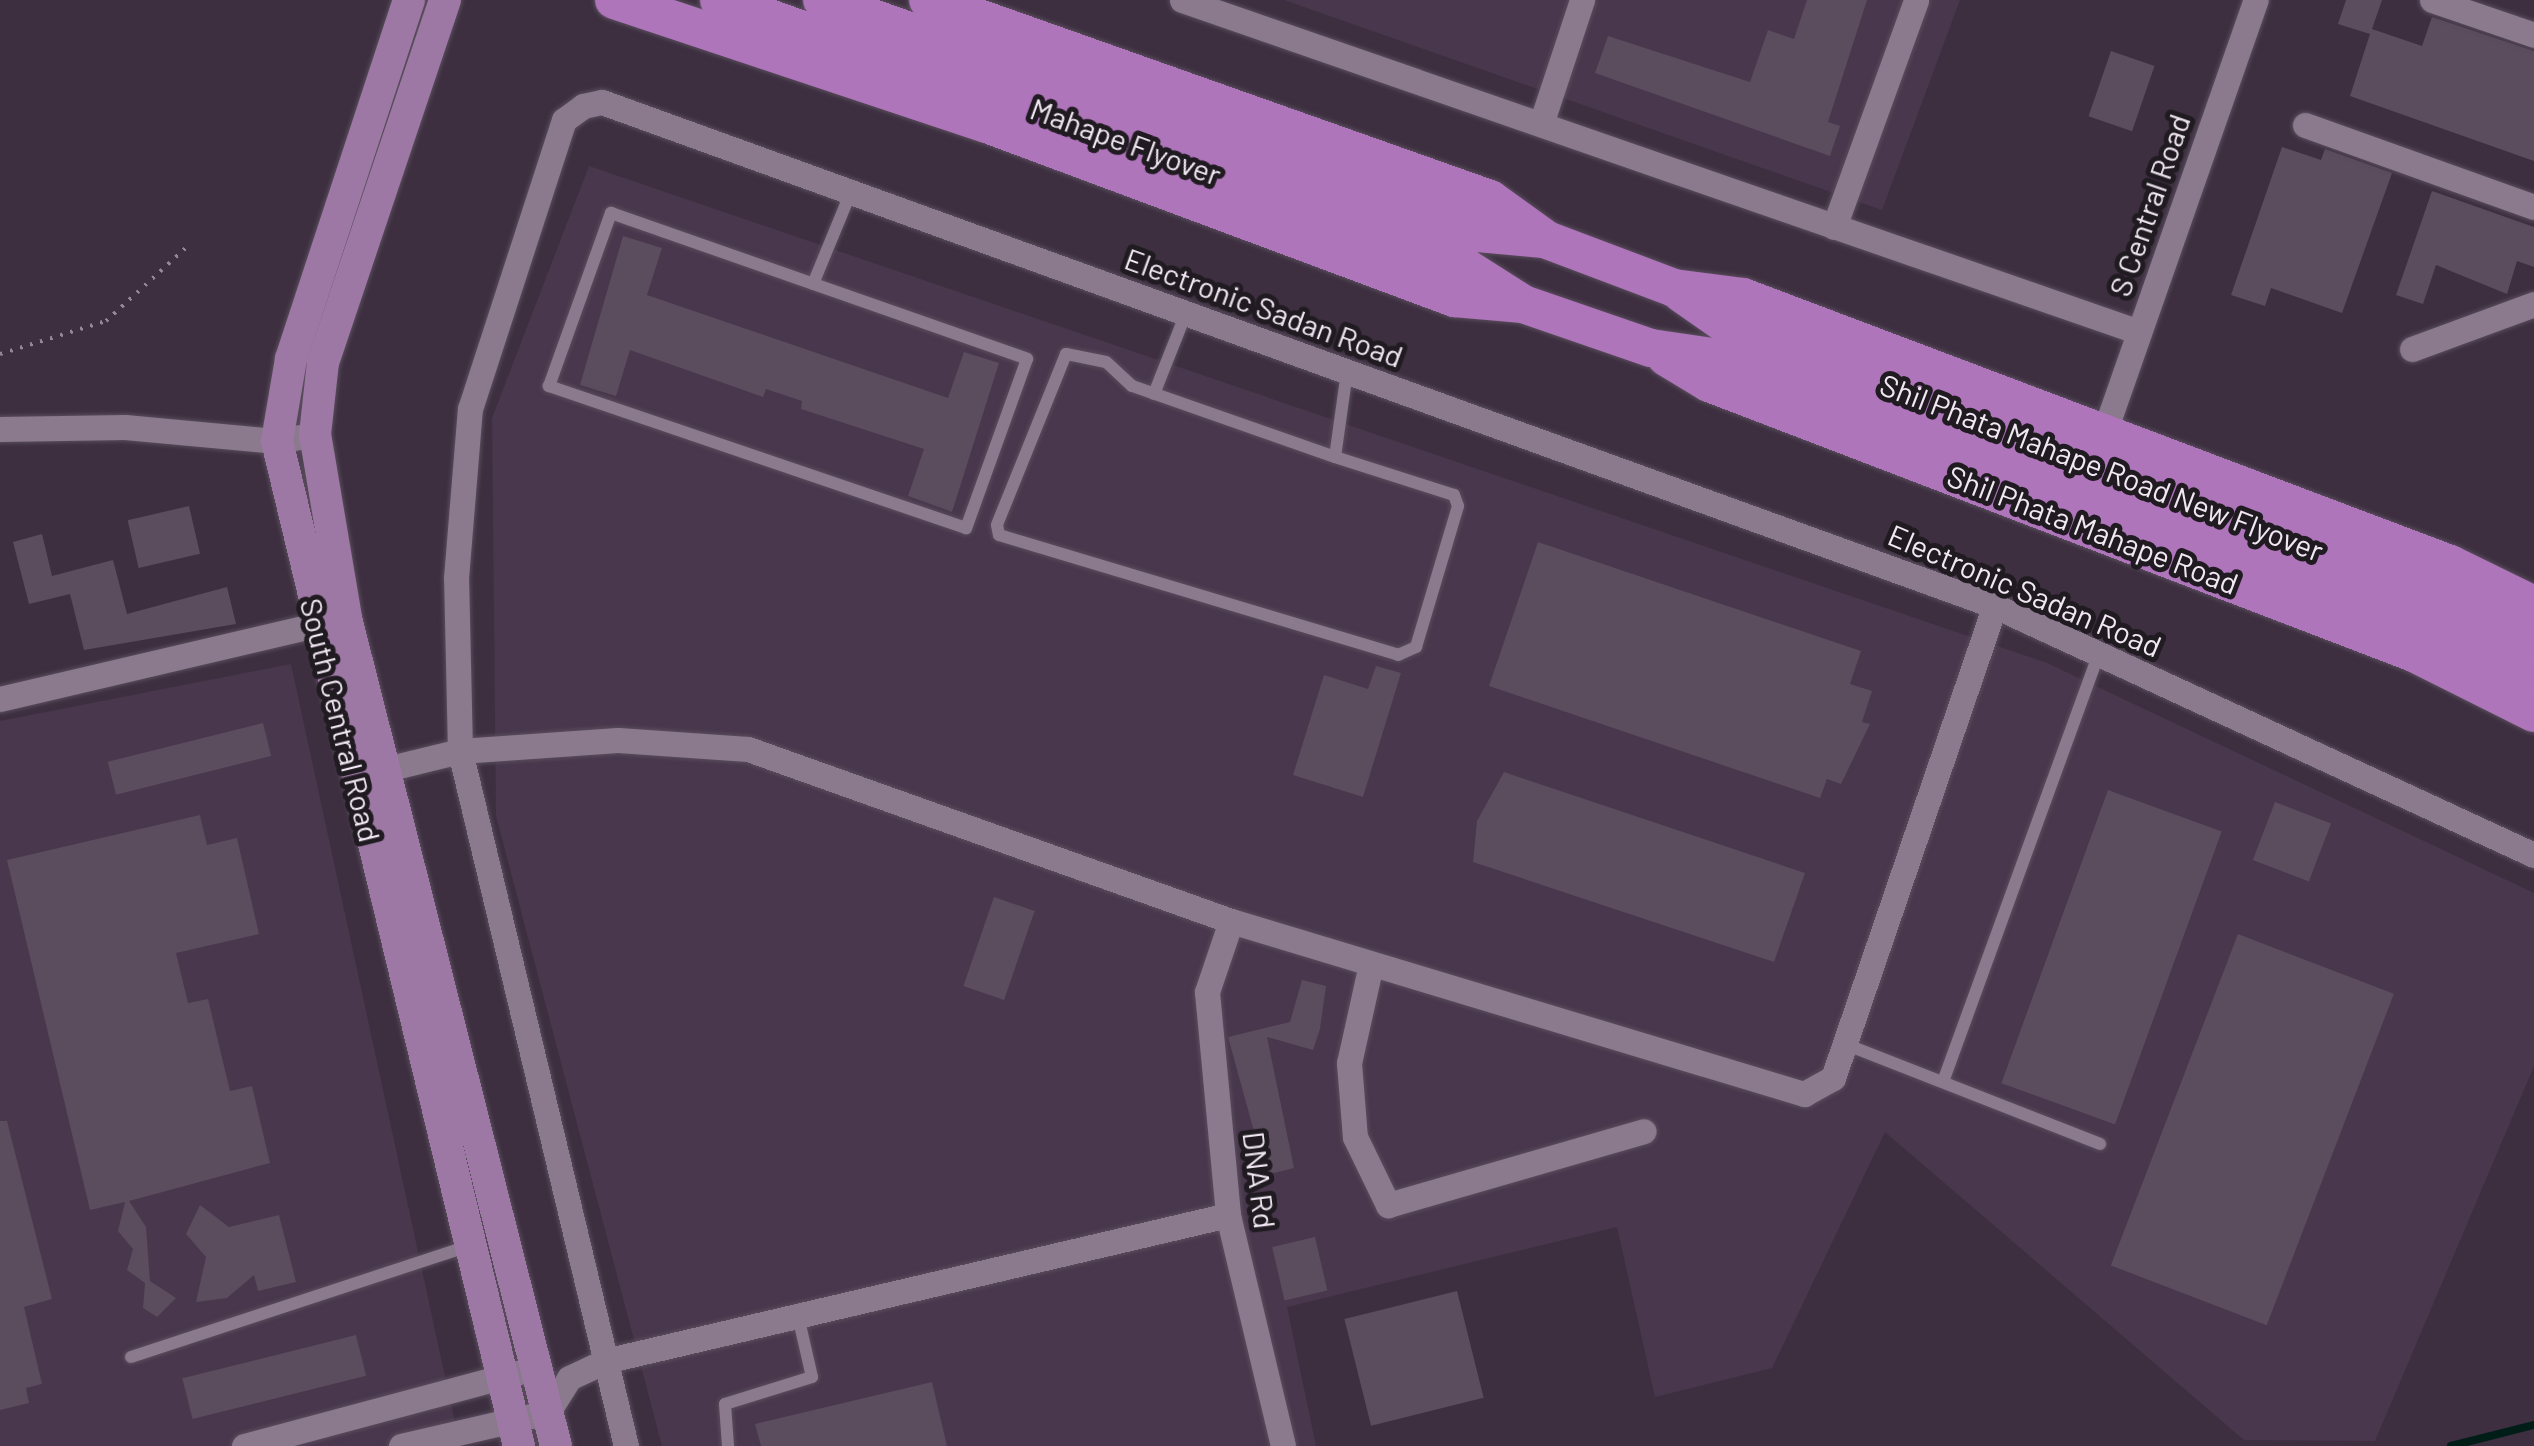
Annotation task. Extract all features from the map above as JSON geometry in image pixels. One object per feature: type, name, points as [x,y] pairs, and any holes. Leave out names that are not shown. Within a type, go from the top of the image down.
[{"type":"main road","name":"South Central Road","points":[[409,0],[291,359],[276,442],[331,621],[536,1366],[528,1426]]},
{"type":"main road","name":"South Central Road","points":[[331,621],[315,434],[324,362],[444,0]]},
{"type":"main road","points":[[614,0],[984,123],[1454,298],[1524,304],[1651,348]]},
{"type":"main road","name":"Mahape Flyover","points":[[719,0],[1472,250],[1547,240]]},
{"type":"main road","name":"Mahape Flyover","points":[[822,0],[1472,250],[1524,304]]},
{"type":"main road","points":[[928,0],[1490,199],[1547,240],[1674,288],[1743,298],[2104,433],[2534,605]]},
{"type":"main road","name":"Shil Phata Mahape Road New Flyover","points":[[1674,288],[1725,343],[2426,624],[2534,676]]},
{"type":"main road","name":"Shil Phata Mahape Road New Flyover","points":[[1651,348],[1725,343],[2438,594],[2534,640]]},
{"type":"main road","name":"Shil Phata Mahape Road","points":[[1651,348],[1709,384],[2414,653],[2534,712]]},
{"type":"main road","name":"South Central Road","points":[[370,773],[502,1379],[528,1426],[556,1446]]},
{"type":"street","points":[[1541,124],[1582,0]]},
{"type":"street","points":[[1834,227],[1916,0]]},
{"type":"street","name":"S Central Road","points":[[2104,433],[2256,0]]},
{"type":"street","points":[[2432,0],[2534,35]]},
{"type":"street","points":[[1192,2],[2139,332]]},
{"type":"street","name":"Electronic Sadan Road","points":[[626,1446],[460,751],[456,578],[470,409],[564,120],[602,102],[1994,606],[2534,855]]},
{"type":"street","points":[[2305,125],[2534,207]]},
{"type":"street","points":[[2412,349],[2534,304]]},
{"type":"street","points":[[0,429],[125,428],[276,442],[315,434]]},
{"type":"street","points":[[370,773],[460,751],[618,740],[748,750],[1231,921],[1780,1090],[1804,1094],[1834,1078],[1994,606]]},
{"type":"street","points":[[0,700],[331,621]]},
{"type":"street","name":"DNA Rd","points":[[1231,921],[1207,992],[1228,1216],[1283,1446]]},
{"type":"street","points":[[1371,964],[1349,1063],[1355,1137],[1388,1204],[1644,1131]]},
{"type":"street","points":[[401,1446],[528,1426],[569,1378],[605,1361],[1228,1216]]},
{"type":"street","points":[[244,1446],[502,1379],[536,1366],[569,1378]]},
{"type":"lane","points":[[813,284],[851,192]]},
{"type":"lane","points":[[611,213],[813,284],[1027,359],[966,528],[548,386],[611,213]]},
{"type":"lane","points":[[1154,394],[1186,313]]},
{"type":"lane","points":[[1066,354],[1106,362],[1154,394],[1336,457],[1454,494],[1458,506],[1416,647],[1398,655],[999,535],[1055,363],[1066,354]]},
{"type":"lane","points":[[1336,457],[1347,372]]},
{"type":"lane","points":[[1944,1079],[2100,653]]},
{"type":"lane","points":[[1845,1044],[1944,1079],[2100,1144]]},
{"type":"lane","points":[[131,1357],[471,1245]]},
{"type":"lane","points":[[728,1446],[725,1404],[812,1378],[798,1316]]},
{"type":"path","points":[[0,354],[106,320],[192,243]]},
{"type":"shaded area","points":[[1284,0],[1960,0],[1882,210]]},
{"type":"shaded area","points":[[589,166],[2047,663],[2534,893],[2534,1066],[2375,1441],[2244,1440],[1885,1132],[1772,1368],[1655,1397],[1617,1227],[1287,1307],[1316,1446],[662,1446],[496,816],[492,418]]},
{"type":"shaded area","points":[[291,664],[460,1446],[0,1446],[0,721]]},
{"type":"building","points":[[1807,0],[1867,0],[1828,122],[1840,126],[1830,156],[1595,73],[1608,36],[1750,82],[1768,30],[1794,39]]},
{"type":"building","points":[[2346,0],[2382,0],[2372,29],[2422,46],[2432,17],[2534,51],[2534,161],[2350,96],[2370,34],[2338,24]]},
{"type":"building","points":[[2111,51],[2154,66],[2132,131],[2089,116]]},
{"type":"building","points":[[2282,147],[2321,160],[2325,149],[2392,173],[2342,313],[2271,288],[2265,306],[2231,295]]},
{"type":"building","points":[[2432,191],[2534,227],[2534,267],[2517,261],[2507,294],[2436,265],[2423,304],[2396,295]]},
{"type":"building","points":[[623,236],[662,248],[647,295],[948,398],[964,352],[999,363],[952,512],[908,496],[924,449],[801,409],[802,401],[766,389],[763,397],[630,350],[616,396],[580,385]]},
{"type":"building","points":[[189,506],[200,554],[139,568],[128,520]]},
{"type":"building","points":[[42,534],[52,576],[113,560],[127,614],[227,587],[236,624],[84,650],[70,594],[29,604],[13,542]]},
{"type":"building","points":[[1538,542],[1861,651],[1850,684],[1872,691],[1862,722],[1870,724],[1841,784],[1827,779],[1820,798],[1489,686]]},
{"type":"building","points":[[1376,666],[1401,673],[1363,797],[1293,775],[1324,675],[1368,689]]},
{"type":"building","points":[[263,723],[271,756],[116,795],[108,762]]},
{"type":"building","points":[[1504,772],[1805,873],[1774,962],[1473,862],[1477,821]]},
{"type":"building","points":[[2108,790],[2222,831],[2115,1125],[2001,1083]]},
{"type":"building","points":[[2275,802],[2331,824],[2309,881],[2253,860]]},
{"type":"building","points":[[200,815],[207,845],[237,838],[259,934],[176,953],[188,1003],[208,999],[230,1091],[252,1086],[270,1163],[129,1201],[146,1227],[150,1281],[176,1298],[157,1317],[143,1308],[145,1283],[127,1270],[133,1249],[118,1231],[125,1202],[90,1210],[7,860]]},
{"type":"building","points":[[994,897],[1035,911],[1004,1000],[963,986]]},
{"type":"building","points":[[2238,934],[2394,994],[2267,1325],[2111,1265]]},
{"type":"building","points":[[1302,980],[1326,986],[1320,1029],[1313,1050],[1267,1037],[1294,1168],[1266,1175],[1228,1037],[1290,1022]]},
{"type":"building","points":[[0,1121],[7,1121],[52,1299],[24,1307],[42,1384],[26,1388],[29,1403],[0,1410]]},
{"type":"building","points":[[200,1205],[229,1227],[279,1215],[296,1282],[258,1291],[254,1275],[227,1298],[196,1302],[206,1257],[186,1234]]},
{"type":"building","points":[[1315,1237],[1327,1291],[1285,1300],[1272,1247]]},
{"type":"building","points":[[1457,1291],[1484,1398],[1371,1426],[1344,1319]]},
{"type":"building","points":[[356,1335],[366,1376],[192,1419],[182,1378]]},
{"type":"building","points":[[932,1382],[947,1446],[761,1446],[755,1424]]},
{"type":"waterway","points":[[2451,1446],[2534,1425]]}]
